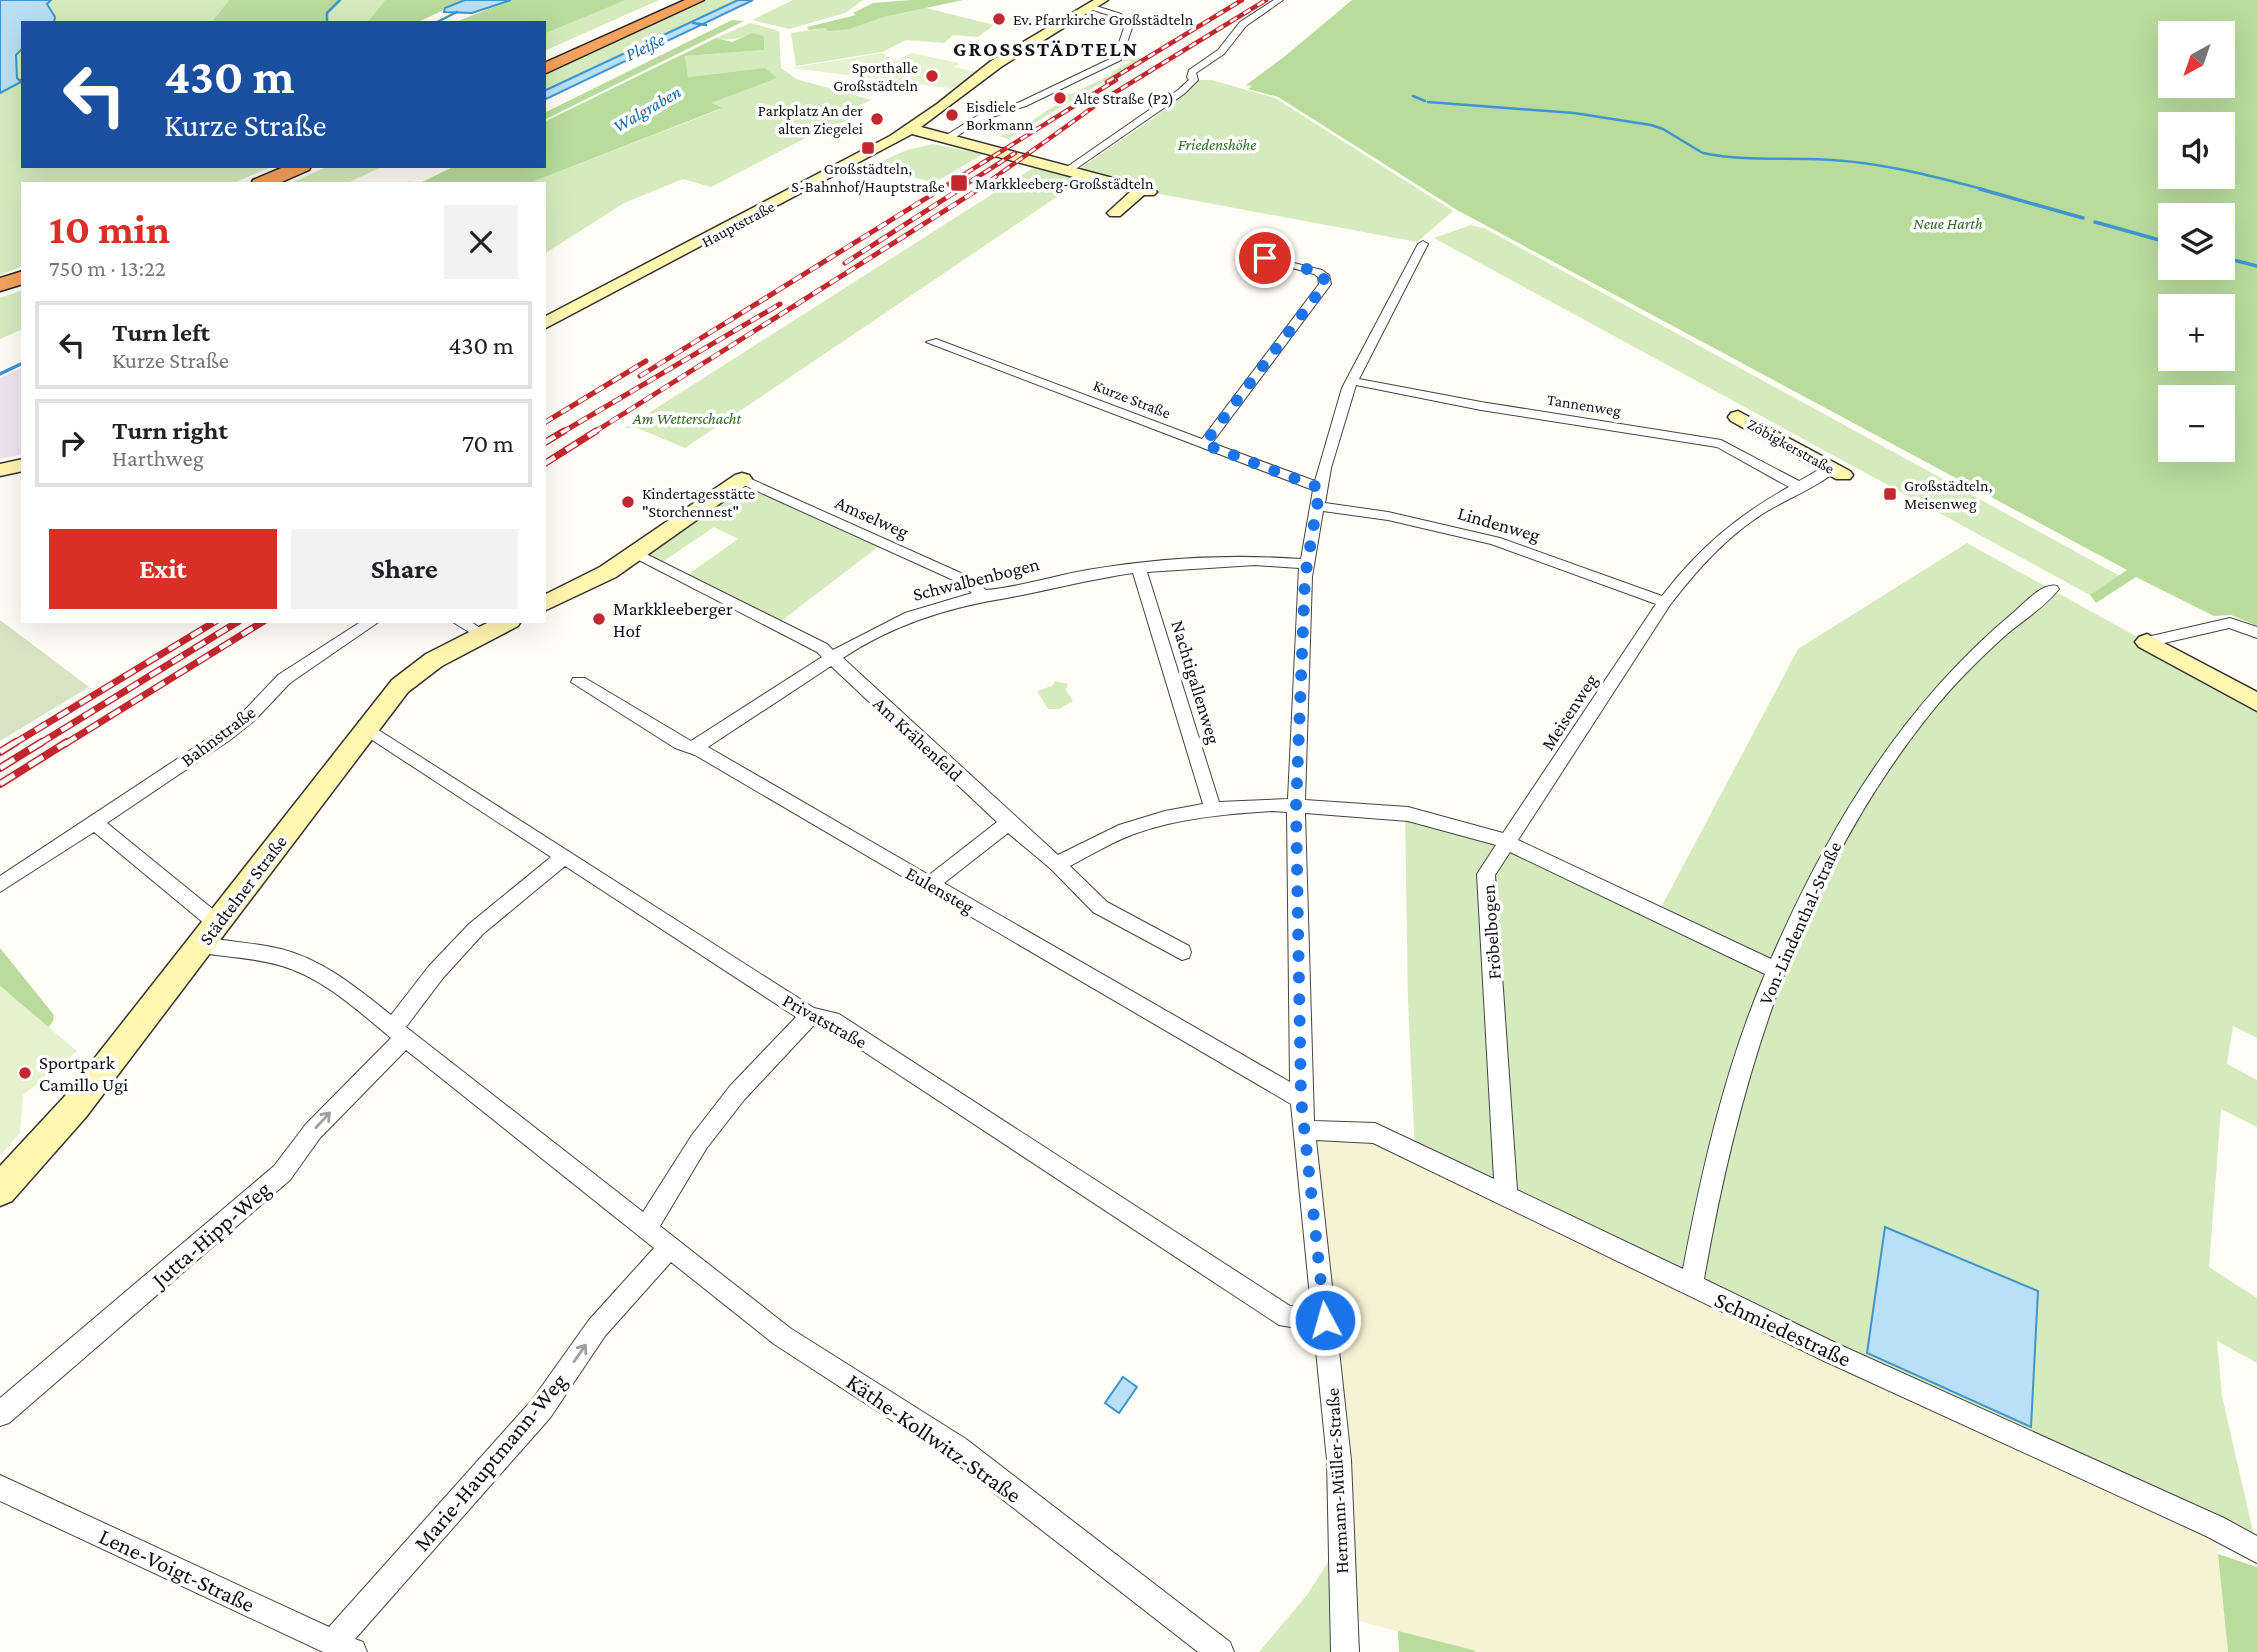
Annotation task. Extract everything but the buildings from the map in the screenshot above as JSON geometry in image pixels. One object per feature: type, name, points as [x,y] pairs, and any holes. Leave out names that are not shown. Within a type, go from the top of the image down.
[{"type":"highway","points":[[546,60],[681,0]]},
{"type":"highway","points":[[546,68],[697,0]]},
{"type":"highway","points":[[265,182],[297,168]]},
{"type":"highway","points":[[285,182],[317,168]]},
{"type":"highway","points":[[0,285],[21,278]]},
{"type":"highway","points":[[0,295],[21,287]]},
{"type":"main road","name":"Hauptstraße","points":[[546,323],[855,162],[911,129],[996,64],[1098,3]]},
{"type":"main road","points":[[911,129],[1145,191]]},
{"type":"main road","points":[[1115,213],[1145,191]]},
{"type":"main road","name":"Zöbigkerstraße","points":[[1738,417],[1838,471]]},
{"type":"main road","points":[[0,470],[21,465]]},
{"type":"main road","points":[[546,603],[593,581],[742,479]]},
{"type":"main road","name":"Städtelner Straße","points":[[0,1190],[75,1107],[400,686],[434,660],[506,623]]},
{"type":"main road","points":[[2147,642],[2257,703]]},
{"type":"street","points":[[1067,171],[1181,92],[1194,80],[1192,72],[1221,52],[1243,24],[1279,0]]},
{"type":"street","points":[[947,138],[980,118],[1023,104],[1118,58],[1128,27],[1117,13],[1098,3]]},
{"type":"street","name":"Hermann-Müller-Straße","points":[[1345,1652],[1339,1460],[1301,1099],[1296,807],[1306,564],[1320,488],[1352,381],[1423,244]]},
{"type":"street","points":[[1204,444],[1325,284],[1323,275],[1318,272],[1242,251]]},
{"type":"street","name":"Kurze Straße","points":[[932,342],[1320,488]]},
{"type":"street","name":"Tannenweg","points":[[1352,381],[1507,410],[1721,444],[1800,487]]},
{"type":"street","name":"Meisenweg","points":[[1508,844],[1688,570],[1716,542],[1747,518],[1800,487],[1838,471]]},
{"type":"street","name":"Amselweg","points":[[742,479],[967,581],[983,595]]},
{"type":"street","name":"Lindenweg","points":[[1317,506],[1400,519],[1495,541],[1665,602]]},
{"type":"street","name":"Am Krähenfeld","points":[[636,553],[821,648],[1008,822],[1057,864],[1100,907],[1182,952]]},
{"type":"street","name":"Schwalbenbogen","points":[[692,748],[709,740],[850,646],[910,617],[983,595],[1006,593],[1086,575],[1139,568],[1247,561],[1306,564]]},
{"type":"street","name":"Nachtigallenweg","points":[[1139,568],[1213,809]]},
{"type":"street","name":"Von-Lindenthal-Straße","points":[[1691,1286],[1703,1215],[1725,1124],[1776,970],[1826,859],[1896,747],[1923,712],[1966,665],[2052,589]]},
{"type":"street","name":"Bahnstraße","points":[[0,885],[224,736],[249,716],[284,679],[370,623]]},
{"type":"street","points":[[461,623],[482,635]]},
{"type":"street","points":[[2147,642],[2230,623],[2257,633]]},
{"type":"street","name":"Eulensteg","points":[[579,682],[681,744],[930,884],[1301,1099]]},
{"type":"street","name":"Privatstraße","points":[[366,729],[810,1016],[832,1020],[1287,1317],[1325,1320]]},
{"type":"street","points":[[1057,864],[1136,827],[1213,809],[1273,804],[1408,814],[1488,835],[1776,970]]},
{"type":"street","points":[[93,822],[209,934]]},
{"type":"street","points":[[930,884],[1008,822]]},
{"type":"street","name":"Fröbelbogen","points":[[1506,1196],[1486,874],[1508,844]]},
{"type":"street","points":[[400,1032],[436,972],[476,929],[563,857]]},
{"type":"street","name":"Käthe-Kollwitz-Straße","points":[[209,934],[308,967],[335,982],[782,1336],[957,1448],[1220,1652]]},
{"type":"street","points":[[646,1228],[699,1142],[737,1093],[810,1016]]},
{"type":"street","name":"Jutta-Hipp-Weg","points":[[0,1414],[282,1173],[313,1131],[400,1032]]},
{"type":"street","name":"Schmiedestraße","points":[[1305,1130],[1375,1133],[1691,1286],[2215,1527],[2257,1549]]},
{"type":"street","name":"Marie-Hauptmann-Weg","points":[[343,1647],[541,1409],[597,1328],[670,1247]]},
{"type":"street","name":"Lene-Voigt-Straße","points":[[0,1488],[343,1647]]},
{"type":"shaded area","points":[[21,368],[21,454],[0,459],[0,378]]},
{"type":"shaded area","points":[[1305,1130],[1375,1133],[2215,1527],[2228,1652],[1476,1652],[1344,1617]]},
{"type":"green space","points":[[51,0],[229,0],[213,21],[54,21],[55,17],[47,3]]},
{"type":"green space","points":[[229,0],[340,0],[328,13],[327,21],[213,21]]},
{"type":"green space","points":[[340,0],[385,0],[369,21],[327,21],[327,13]]},
{"type":"green space","points":[[385,0],[465,0],[420,21],[369,21]]},
{"type":"green space","points":[[511,0],[626,0],[546,33],[546,21],[458,21]]},
{"type":"green space","points":[[626,0],[659,0],[546,50],[546,33]]},
{"type":"green space","points":[[707,0],[738,0],[546,90],[546,71]]},
{"type":"green space","points":[[793,0],[863,0],[845,13],[789,29],[752,20]]},
{"type":"green space","points":[[963,0],[884,17],[850,29],[828,31],[826,28],[809,30],[807,27],[856,15],[853,13],[873,3]]},
{"type":"green space","name":"Neue Harth","points":[[1352,0],[2257,0],[2257,626],[2231,615],[2214,616],[2136,577],[2096,603],[2090,595],[2127,570],[1457,210],[1278,97],[1248,89],[1252,86],[1246,85]]},
{"type":"green space","points":[[926,8],[994,25],[978,37],[953,35],[944,43],[906,40],[882,52],[796,66],[791,33],[826,28],[850,29],[884,17]]},
{"type":"green space","points":[[732,20],[744,21],[546,119],[546,112]]},
{"type":"green space","points":[[750,23],[779,31],[781,68],[796,79],[871,100],[856,107],[864,111],[840,124],[850,128],[838,134],[821,130],[711,187],[683,179],[624,203],[546,253],[546,182],[532,182],[721,109],[710,103],[776,78],[764,68],[688,77],[685,56],[764,50],[764,36],[751,35],[731,40],[716,38]]},
{"type":"green space","points":[[752,33],[764,36],[764,50],[685,56],[688,77],[765,68],[777,78],[711,103],[722,108],[532,182],[422,182],[451,168],[546,168],[546,121],[716,38],[732,42]]},
{"type":"green space","points":[[21,50],[21,82],[17,78],[16,55]]},
{"type":"green space","points":[[882,53],[896,61],[911,53],[959,63],[954,67],[977,72],[956,89],[792,68]]},
{"type":"green space","points":[[1129,53],[1141,59],[1008,139],[999,136],[1022,127],[1059,104],[1055,102],[1061,101],[1067,93],[1071,94],[1113,74],[1111,72],[1132,61],[1122,61]]},
{"type":"green space","points":[[1194,80],[1212,80],[1275,98],[1453,211],[1417,242],[1149,192],[1088,176],[685,448],[637,428],[625,428],[1041,163],[1075,172],[1161,113],[1153,110]]},
{"type":"green space","points":[[21,82],[21,168],[268,168],[236,182],[21,182],[21,267],[0,275],[0,93]]},
{"type":"green space","points":[[933,144],[983,154],[934,183],[873,165],[907,150]]},
{"type":"green space","points":[[324,168],[380,168],[349,182],[293,182]]},
{"type":"green space","points":[[1471,225],[1486,229],[2120,576],[2090,595],[1434,238]]},
{"type":"green space","points":[[21,291],[21,330],[0,339],[0,298]]},
{"type":"green space","points":[[742,479],[883,543],[776,625],[683,578],[738,539],[714,527],[658,565],[636,553]]},
{"type":"green space","points":[[1967,543],[2257,703],[2257,1038],[2233,1026],[2227,1064],[2257,1080],[2257,1127],[2221,1109],[2209,1267],[2257,1298],[2257,1363],[2217,1341],[2222,1396],[2257,1549],[1415,1153],[1408,1000],[1405,814],[1495,837],[1657,915],[1798,649]]},
{"type":"green space","points":[[0,620],[89,687],[0,741]]},
{"type":"green space","points":[[1055,681],[1068,684],[1066,690],[1073,701],[1059,709],[1048,709],[1037,691],[1052,686]]},
{"type":"green space","points":[[0,948],[54,1015],[48,1028],[0,986]]},
{"type":"green space","name":"Sportpark Camillo Ugi","points":[[0,986],[77,1051],[23,1095],[20,1133],[0,1155]]},
{"type":"green space","points":[[2218,1554],[2257,1567],[2257,1652],[2228,1652]]},
{"type":"green space","points":[[1330,1559],[1334,1652],[1259,1652],[1307,1595]]},
{"type":"green space","points":[[1398,1631],[1473,1650],[1476,1652],[1399,1652]]},
{"type":"water","points":[[0,0],[51,0],[47,4],[55,17],[54,21],[21,21],[21,50],[16,55],[17,78],[21,82],[0,93]]},
{"type":"water","points":[[465,0],[511,0],[472,13],[444,12],[445,8]]},
{"type":"water","points":[[738,0],[753,0],[546,99],[546,90]]},
{"type":"water","points":[[1885,1227],[2038,1291],[2031,1427],[1867,1353]]},
{"type":"water","points":[[1123,1377],[1137,1387],[1119,1413],[1105,1403]]},
{"type":"waterway","points":[[327,21],[327,13],[340,0]]},
{"type":"waterway","points":[[439,21],[457,12]]},
{"type":"waterway","name":"Pleiße","points":[[693,23],[706,25]]},
{"type":"waterway","points":[[1413,96],[1425,101]]},
{"type":"waterway","points":[[1428,102],[1574,113],[1651,125],[1663,129],[1701,152]]},
{"type":"waterway","points":[[1703,153],[1871,164],[1986,190]]},
{"type":"waterway","points":[[1980,189],[2083,218]]},
{"type":"waterway","points":[[2095,222],[2158,240]]},
{"type":"waterway","points":[[2235,260],[2257,266]]},
{"type":"waterway","name":"Walgraben","points":[[0,374],[21,364]]},
{"type":"railway","points":[[1107,82],[1242,0]]},
{"type":"railway","points":[[977,190],[1106,98],[1266,0]]},
{"type":"railway","points":[[939,190],[1116,80]]},
{"type":"railway","points":[[957,190],[1015,153]]},
{"type":"railway","points":[[640,376],[941,189]]},
{"type":"railway","points":[[845,263],[960,189]]},
{"type":"railway","points":[[593,433],[979,189]]},
{"type":"railway","points":[[561,433],[780,304]]},
{"type":"railway","points":[[546,422],[646,361]]},
{"type":"railway","points":[[546,442],[564,431]]},
{"type":"railway","points":[[546,463],[596,431]]},
{"type":"railway","points":[[13,744],[213,623]]},
{"type":"railway","points":[[39,744],[236,623]]},
{"type":"railway","points":[[65,744],[261,623]]},
{"type":"railway","points":[[0,752],[16,742]]},
{"type":"railway","points":[[0,768],[42,742]]},
{"type":"railway","points":[[0,784],[67,742]]},
{"type":"place","name":"Ev. Pfarrkirche Großstädteln","points":[[999,19]]},
{"type":"place","name":"Sporthalle Großstädteln","points":[[932,76]]},
{"type":"place","name":"Alte Straße (P2)","points":[[1060,98]]},
{"type":"place","name":"Eisdiele Borkmann","points":[[952,115]]},
{"type":"place","name":"Parkplatz An der alten Ziegelei","points":[[877,119]]},
{"type":"place","name":"Großstädteln, S-Bahnhof/Hauptstraße","points":[[868,148]]},
{"type":"place","name":"Markkleeberg-Großstädteln","points":[[959,183]]},
{"type":"place","name":"Großstädteln, Meisenweg","points":[[1890,494]]},
{"type":"place","name":"Kindertagesstätte \"Storchennest\"","points":[[628,502]]},
{"type":"place","name":"Markkleeberger Hof","points":[[599,619]]},
{"type":"place","name":"Sportpark Camillo Ugi","points":[[25,1073]]},
{"type":"district","name":"GROSSSTÄDTELN","points":[[1046,49]]},
{"type":"route","points":[[1265,258],[1318,272],[1323,275],[1325,284],[1204,444],[1320,488],[1305,577],[1296,807],[1301,1099],[1325,1320]]},
{"type":"park label","name":"Friedenshöhe","points":[[1217,144]]},
{"type":"park label","name":"Am Wetterschacht","points":[[687,418]]}]
